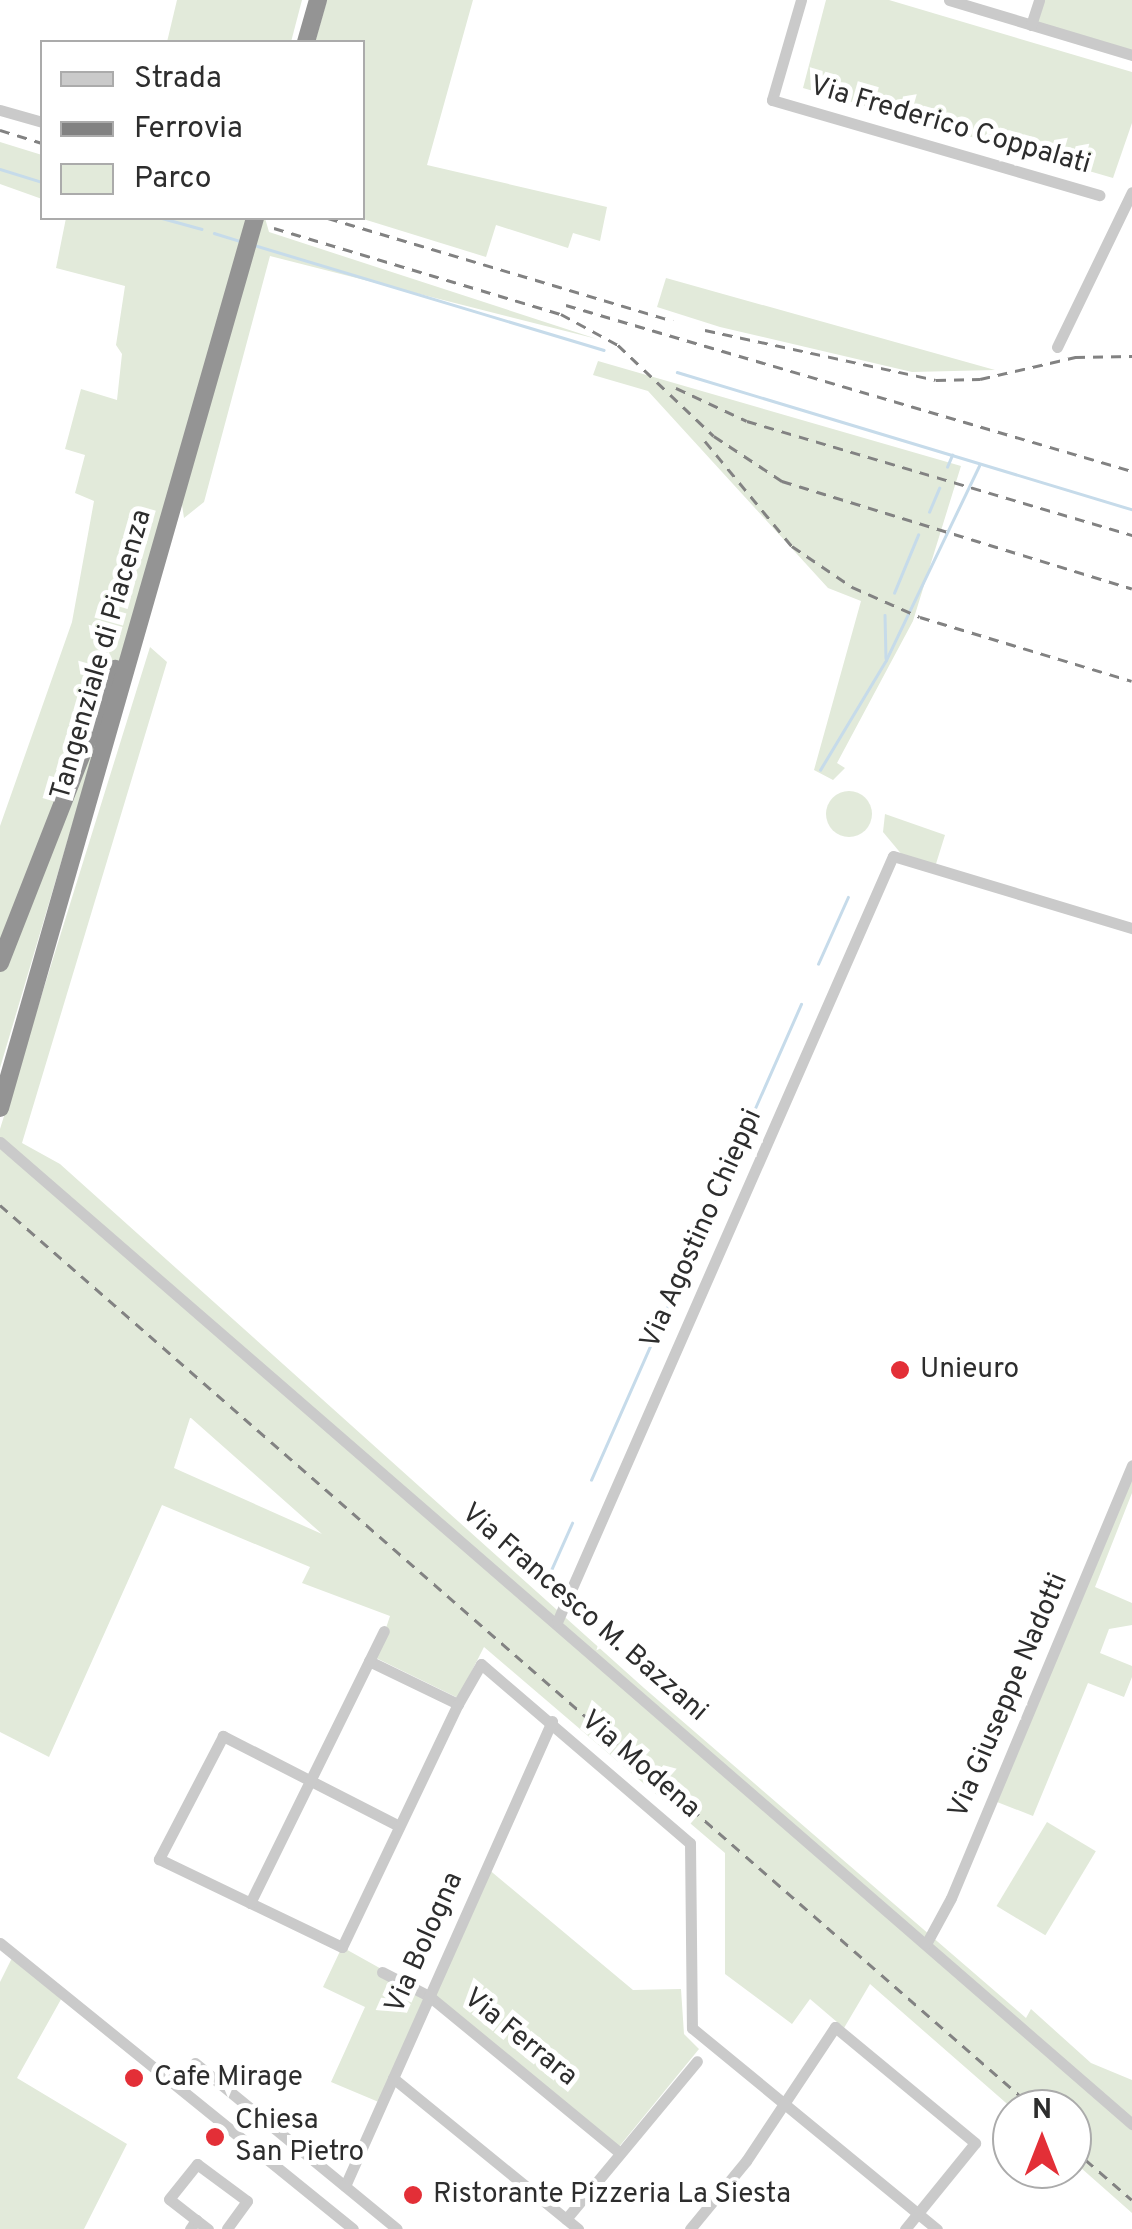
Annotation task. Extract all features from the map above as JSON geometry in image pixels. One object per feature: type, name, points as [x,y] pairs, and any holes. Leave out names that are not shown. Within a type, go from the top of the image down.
[{"type":"highway","points":[[307,40],[317,4]]},
{"type":"highway","name":"Tangenziale di Piacenza","points":[[2,1102],[254,220]]},
{"type":"highway","points":[[0,963],[100,715],[131,614],[153,576]]},
{"type":"street","name":"Via Frederico Coppalati","points":[[801,0],[772,100],[1099,194]]},
{"type":"street","points":[[949,0],[1132,55]]},
{"type":"street","points":[[1032,25],[1039,0]]},
{"type":"street","points":[[0,110],[40,121]]},
{"type":"street","points":[[1057,347],[1132,192]]},
{"type":"street","name":"Via Agostino Chieppi","points":[[557,1622],[893,856],[1132,928]]},
{"type":"street","name":"Via Francesco M. Bazzani","points":[[0,1142],[1132,2124]]},
{"type":"street","name":"Via Giuseppe Nadotti","points":[[926,1944],[951,1898],[1132,1464]]},
{"type":"street","points":[[250,1903],[384,1630]]},
{"type":"street","points":[[369,1661],[458,1704],[342,1946],[159,1860],[223,1736],[399,1826]]},
{"type":"street","name":"Via Modena","points":[[458,1704],[481,1664],[690,1842],[692,2028],[937,2229]]},
{"type":"street","name":"Via Bologna","points":[[344,2186],[552,1721]]},
{"type":"street","points":[[0,1943],[353,2229]]},
{"type":"street","name":"Via Ferrara","points":[[382,1972],[429,1996],[619,2152]]},
{"type":"street","points":[[690,2229],[784,2104],[835,2027],[975,2143],[905,2229]]},
{"type":"street","points":[[566,2219],[697,2061]]},
{"type":"street","points":[[195,2063],[397,2229]]},
{"type":"street","points":[[393,2078],[578,2229]]},
{"type":"street","points":[[208,2229],[193,2224],[169,2199],[197,2164],[247,2201],[227,2229]]},
{"type":"green space","points":[[177,0],[302,0],[292,40],[167,40]]},
{"type":"green space","points":[[327,0],[473,0],[427,165],[607,207],[600,241],[573,233],[568,248],[496,225],[486,257],[365,220],[365,40],[316,40]]},
{"type":"green space","points":[[826,0],[889,0],[1132,72],[1132,123],[1113,178],[803,88]]},
{"type":"green space","points":[[1043,0],[1132,0],[1132,55],[1035,26]]},
{"type":"green space","points":[[0,142],[40,154],[40,198],[0,184]]},
{"type":"green space","points":[[66,220],[266,220],[269,232],[597,339],[270,256],[204,502],[184,518],[177,472],[0,1068],[0,826],[72,622],[94,501],[75,493],[85,455],[65,449],[81,389],[117,400],[122,354],[116,345],[125,286],[56,268]]},
{"type":"green space","points":[[666,278],[995,370],[912,372],[720,327],[657,307]]},
{"type":"green space","points":[[598,361],[961,466],[913,621],[837,763],[845,768],[833,780],[814,770],[861,601],[828,588],[648,391],[593,375]]},
{"type":"green space","points":[[150,647],[167,662],[22,1143],[60,1164],[644,1688],[1026,2018],[1031,2009],[1091,2063],[1132,2080],[1132,2213],[1092,2178],[1092,2089],[992,2091],[870,1984],[844,2028],[810,1999],[792,2024],[725,1974],[725,1853],[484,1647],[458,1698],[376,1658],[390,1616],[302,1583],[310,1567],[162,1505],[49,1757],[0,1732],[0,1129]],"holes":[[[190,1418],[322,1534],[174,1468]]]},
{"type":"green space","points":[[849,791],[865,798],[872,814],[865,830],[849,837],[833,830],[826,814],[833,798]]},
{"type":"green space","points":[[885,814],[945,835],[935,867],[903,856],[883,832]]},
{"type":"green space","points":[[1132,1461],[1132,1493],[1095,1587],[1132,1603],[1132,1625],[1109,1629],[1100,1653],[1132,1666],[1132,1677],[1124,1697],[1088,1683],[1033,1816],[992,1800]]},
{"type":"green space","points":[[1047,1822],[1096,1851],[1045,1935],[997,1906]]},
{"type":"green space","points":[[487,1868],[633,1990],[681,1989],[684,2034],[699,2049],[618,2148],[428,1996],[381,2103],[331,2082],[365,2007],[323,1987],[342,1947],[428,1995]]},
{"type":"green space","points":[[14,1954],[64,1994],[17,2078],[127,2144],[84,2229],[0,2229],[0,1982]]},
{"type":"waterway","points":[[0,169],[40,181]]},
{"type":"waterway","points":[[169,220],[202,229]]},
{"type":"waterway","points":[[214,233],[241,241]]},
{"type":"waterway","points":[[254,245],[604,350]]},
{"type":"waterway","points":[[677,372],[1132,509]]},
{"type":"waterway","points":[[947,467],[952,455]]},
{"type":"waterway","points":[[820,770],[886,660],[979,466]]},
{"type":"waterway","points":[[929,512],[939,488]]},
{"type":"waterway","points":[[894,593],[918,535]]},
{"type":"waterway","points":[[885,615],[886,658]]},
{"type":"waterway","points":[[818,964],[848,897]]},
{"type":"waterway","points":[[591,1480],[801,1004]]},
{"type":"waterway","points":[[548,1577],[572,1523]]},
{"type":"railway","points":[[0,130],[40,142]]},
{"type":"railway","points":[[335,220],[673,321]]},
{"type":"railway","points":[[274,228],[561,314],[618,345],[714,436],[782,481],[1132,589]]},
{"type":"railway","points":[[566,305],[1132,471]]},
{"type":"railway","points":[[705,330],[936,380],[980,379],[1075,357],[1132,356]]},
{"type":"railway","points":[[676,388],[747,421],[1132,535]]},
{"type":"railway","points":[[705,441],[792,546],[852,587],[920,617],[1132,681]]},
{"type":"railway","points":[[0,1205],[1012,2089]]},
{"type":"railway","points":[[1092,2165],[1132,2200]]},
{"type":"place","name":"Unieuro","points":[[900,1370]]},
{"type":"place","name":"Cafe Mirage","points":[[134,2078]]},
{"type":"place","name":"Chiesa San Pietro","points":[[215,2137]]},
{"type":"place","name":"Ristorante Pizzeria La Siesta","points":[[413,2195]]}]
